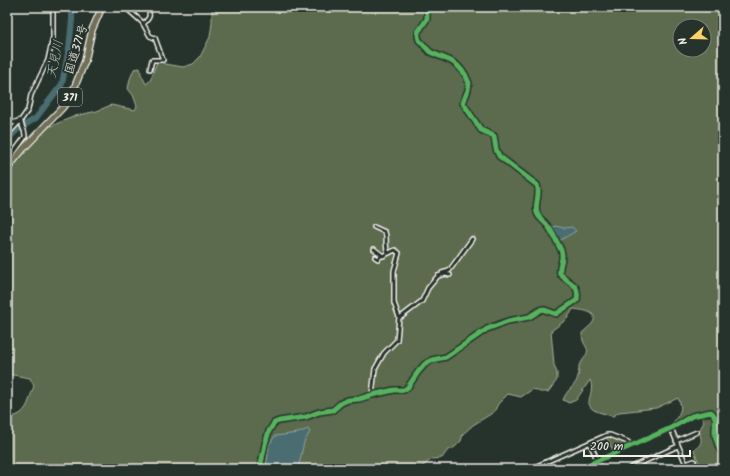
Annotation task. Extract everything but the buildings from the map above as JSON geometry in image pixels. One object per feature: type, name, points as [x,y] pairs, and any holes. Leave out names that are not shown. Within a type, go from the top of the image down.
[{"type":"highway","name":"国道371号","points":[[7,169],[71,96],[86,61],[92,30],[102,7]]},
{"type":"highway","points":[[7,388],[7,394]]},
{"type":"street","points":[[7,135],[21,121],[28,110],[31,95],[48,60],[53,37],[53,7]]},
{"type":"street","points":[[125,7],[144,26],[150,36],[155,38],[163,60],[152,60],[150,69]]},
{"type":"street","points":[[144,34],[144,26],[151,15],[148,7]]},
{"type":"street","points":[[260,469],[265,444],[269,431],[274,423],[333,410],[341,403],[348,400],[359,400],[372,395],[408,387],[425,364],[432,360],[446,357],[487,329],[508,321],[529,317],[542,309],[556,314],[576,302],[578,297],[575,285],[560,274],[560,266],[563,256],[561,249],[547,225],[539,219],[537,212],[539,190],[537,185],[499,156],[496,149],[494,136],[482,130],[464,105],[463,100],[468,90],[469,83],[461,69],[451,61],[430,52],[419,40],[418,32],[427,20],[428,7]]},
{"type":"street","points":[[7,128],[12,123],[21,121]]},
{"type":"street","points":[[7,162],[25,137],[25,132],[21,121]]},
{"type":"street","points":[[374,227],[385,232],[387,237],[385,246],[387,253]]},
{"type":"street","points":[[399,317],[422,301],[428,288],[438,276],[449,271],[472,239]]},
{"type":"street","points":[[385,248],[387,253]]},
{"type":"street","points":[[374,249],[382,255]]},
{"type":"street","points":[[372,395],[374,373],[384,352],[397,340],[399,317],[394,303],[394,271],[399,253],[395,250],[383,256],[382,255],[378,259],[375,257]]},
{"type":"street","points":[[438,276],[445,274],[450,276]]},
{"type":"street","points":[[402,384],[402,389]]},
{"type":"street","points":[[367,388],[372,388]]},
{"type":"street","points":[[579,469],[671,428],[692,416],[711,412],[714,414],[716,420],[715,434],[720,450]]},
{"type":"street","points":[[671,428],[687,466]]},
{"type":"street","points":[[676,441],[697,432]]},
{"type":"street","points":[[531,469],[610,435],[628,442],[632,446]]},
{"type":"street","points":[[590,443],[601,469]]},
{"type":"street","points":[[628,469],[678,446]]},
{"type":"street","points":[[679,469],[694,461]]},
{"type":"green space","points":[[212,7],[723,7],[723,469],[701,469],[694,450],[700,444],[701,439],[699,431],[704,422],[698,411],[673,423],[681,408],[678,398],[656,408],[619,412],[613,416],[594,410],[589,404],[591,389],[590,380],[576,400],[569,403],[563,400],[568,391],[576,382],[579,373],[579,365],[587,354],[587,348],[584,343],[582,333],[592,324],[594,320],[594,316],[592,314],[573,309],[567,319],[551,331],[557,380],[548,392],[540,392],[533,389],[521,397],[508,394],[498,404],[494,412],[473,425],[463,434],[461,441],[455,447],[447,451],[442,458],[432,459],[419,469],[147,469],[145,467],[144,469],[7,469],[7,421],[24,410],[28,404],[34,386],[30,378],[7,374],[7,173],[19,157],[49,127],[75,116],[97,111],[111,105],[135,110],[137,106],[133,95],[128,89],[134,69],[140,68],[146,84],[150,81],[158,59],[165,64],[183,67],[193,64],[200,57],[210,37]]},
{"type":"green space","points":[[608,436],[626,441],[631,445],[614,453],[607,438]]},
{"type":"water","points":[[555,226],[564,228],[572,227],[576,231],[559,241],[553,228]]},
{"type":"water","points":[[308,429],[310,432],[304,442],[298,469],[266,469],[269,445],[275,436],[298,433]]},
{"type":"waterway","name":"天見川","points":[[7,140],[17,130],[36,118],[62,84],[69,48],[72,7]]},
{"type":"cycle path","points":[[260,469],[265,444],[269,431],[274,423],[333,410],[341,403],[348,400],[359,399],[394,390],[404,390],[408,387],[425,364],[432,360],[446,357],[487,329],[508,321],[529,317],[542,309],[556,314],[577,300],[577,290],[573,284],[560,274],[562,256],[561,250],[546,223],[537,213],[537,185],[499,156],[496,149],[494,136],[481,130],[463,103],[469,83],[465,74],[451,61],[430,52],[419,40],[418,32],[427,19],[427,7]]},
{"type":"cycle path","points":[[579,469],[671,428],[692,416],[711,412],[716,419],[715,434],[720,450]]}]
